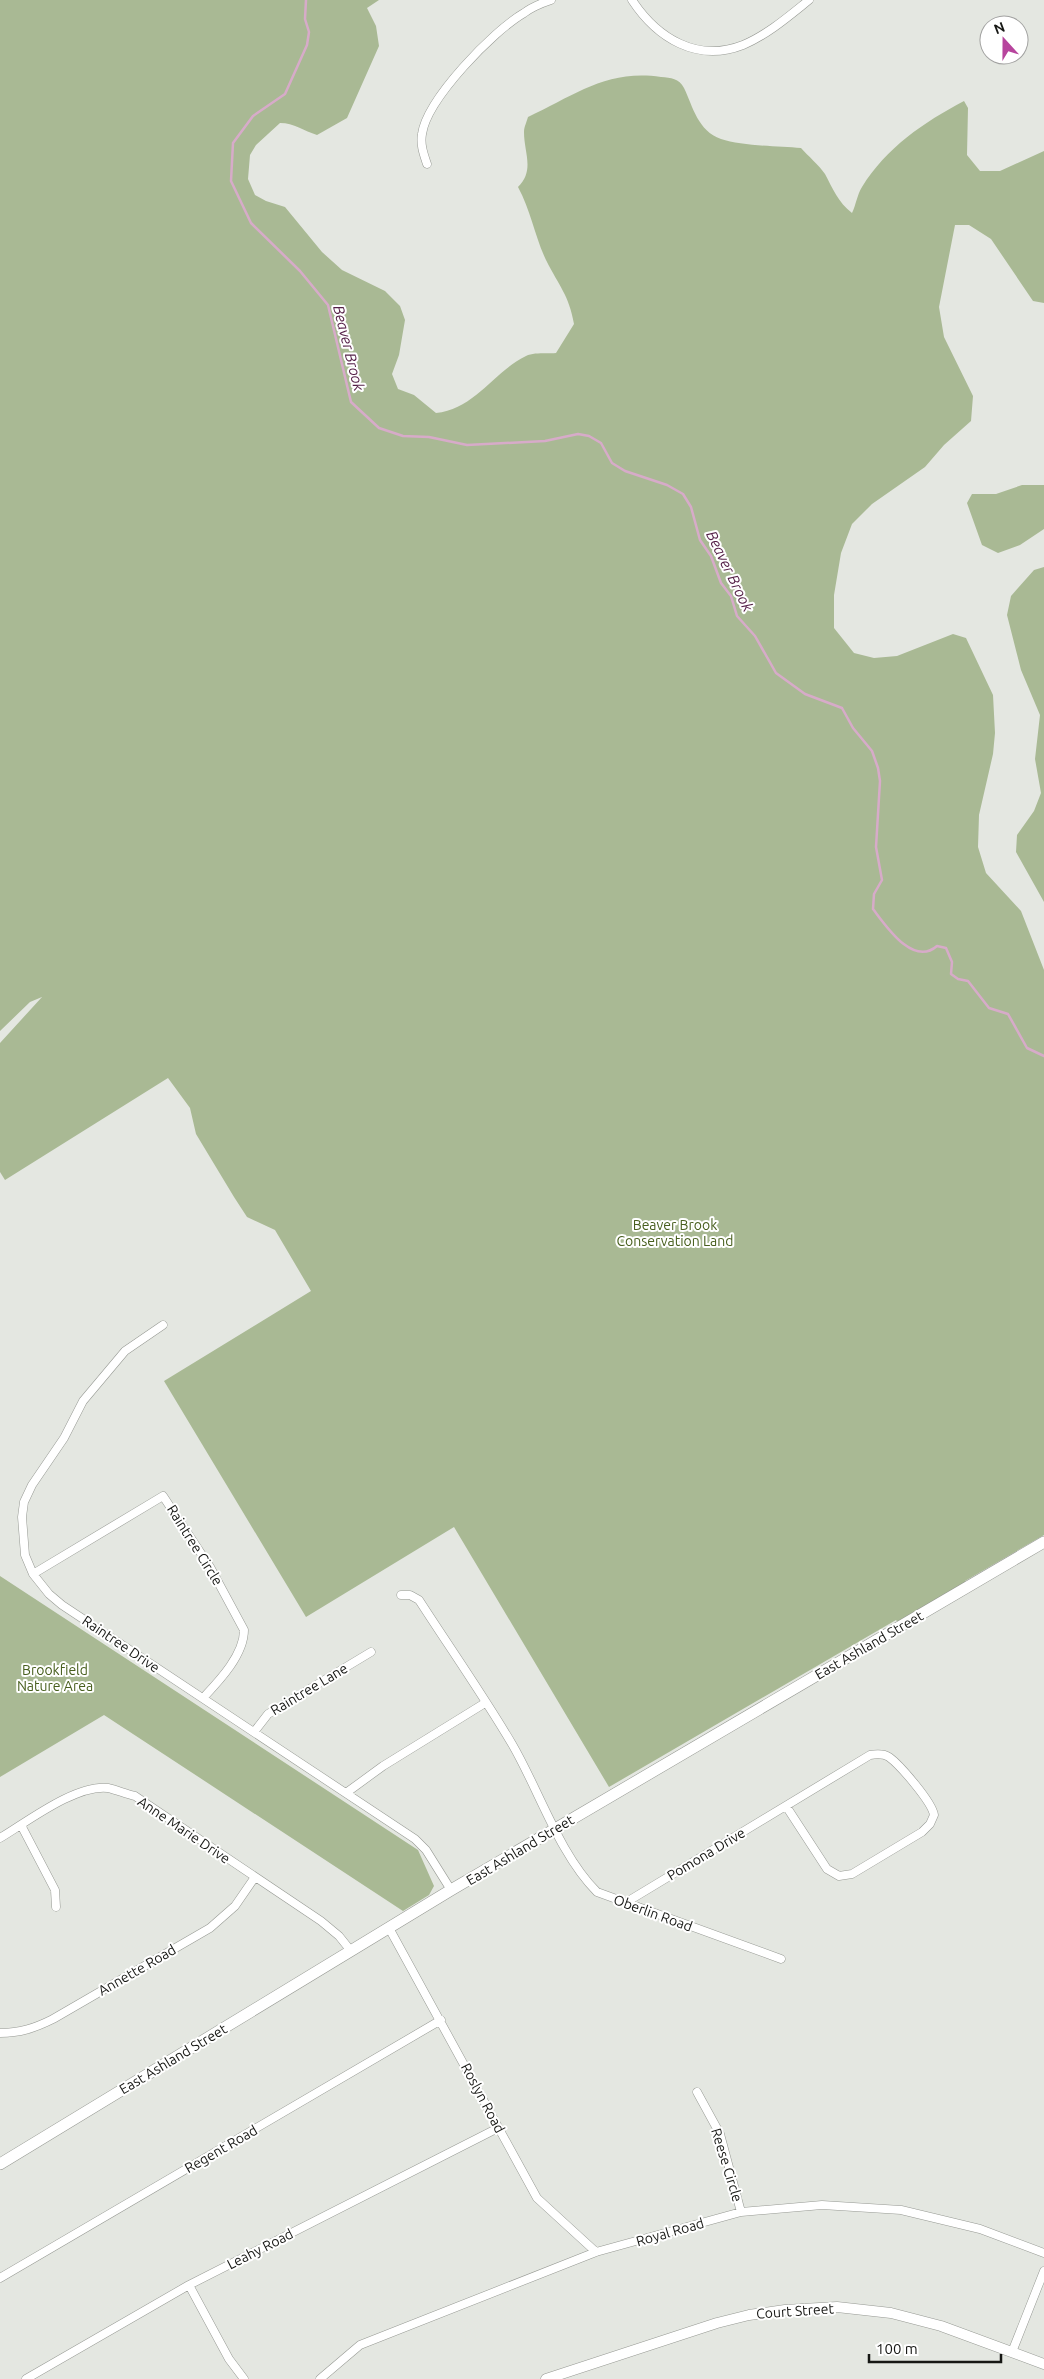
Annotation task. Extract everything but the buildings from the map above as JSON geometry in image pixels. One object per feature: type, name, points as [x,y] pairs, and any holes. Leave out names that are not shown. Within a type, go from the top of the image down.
[{"type":"main road","name":"East Ashland Street","points":[[0,2164],[451,1890],[1044,1542]]},
{"type":"street","points":[[427,164],[422,150],[422,136],[426,121],[445,89],[501,30],[522,13],[552,0]]},
{"type":"street","points":[[632,0],[650,25],[669,39],[688,47],[707,51],[726,50],[744,45],[786,19],[809,0]]},
{"type":"street","name":"Raintree Drive","points":[[163,1325],[125,1351],[83,1400],[64,1438],[32,1485],[24,1502],[22,1540],[33,1574],[49,1594],[62,1605],[415,1839],[426,1850],[451,1890]]},
{"type":"street","name":"Raintree Circle","points":[[33,1574],[163,1496],[210,1567],[244,1630],[244,1642],[234,1659],[203,1698]]},
{"type":"street","name":"Oberlin Road","points":[[400,1595],[410,1595],[419,1600],[512,1745],[555,1829],[590,1884],[598,1892],[781,1959]]},
{"type":"street","name":"Raintree Lane","points":[[254,1732],[268,1714],[281,1704],[371,1652]]},
{"type":"street","points":[[346,1793],[383,1766],[485,1703]]},
{"type":"street","name":"Pomona Drive","points":[[625,1903],[870,1755],[881,1754],[894,1762],[928,1801],[934,1815],[930,1824],[922,1832],[852,1874],[839,1876],[827,1868],[786,1806]]},
{"type":"street","name":"Anne Marie Drive","points":[[0,1838],[82,1792],[107,1788],[135,1796],[321,1921],[339,1936],[351,1952]]},
{"type":"street","points":[[21,1825],[56,1890],[56,1907]]},
{"type":"street","name":"Annette Road","points":[[0,2033],[16,2033],[32,2029],[53,2019],[210,1928],[234,1906],[254,1877]]},
{"type":"street","name":"Roslyn Road","points":[[389,1928],[442,2020],[537,2198],[596,2252]]},
{"type":"street","name":"Regent Road","points":[[0,2278],[442,2020]]},
{"type":"street","name":"Reese Circle","points":[[698,2092],[720,2134],[741,2212]]},
{"type":"street","name":"Leahy Road","points":[[26,2379],[189,2285],[498,2128]]},
{"type":"street","name":"Royal Road","points":[[320,2379],[360,2345],[596,2252],[741,2212],[822,2205],[901,2210],[980,2229],[1044,2253]]},
{"type":"street","points":[[1012,2352],[1044,2270]]},
{"type":"street","points":[[189,2285],[229,2359],[244,2379]]},
{"type":"street","name":"Court Street","points":[[546,2379],[717,2323],[749,2315],[785,2310],[837,2308],[891,2313],[941,2326],[1044,2364]]},
{"type":"green space","name":"Beaver Brook Conservation Land","points":[[0,0],[379,0],[367,8],[376,26],[379,46],[347,118],[317,135],[285,123],[280,123],[256,145],[250,155],[248,179],[255,195],[285,207],[322,252],[342,270],[385,291],[400,306],[405,320],[399,355],[392,374],[398,389],[414,395],[436,413],[462,405],[503,371],[526,356],[556,353],[574,324],[566,298],[542,251],[518,187],[523,181],[527,168],[524,132],[528,117],[592,86],[624,77],[642,76],[677,80],[684,88],[697,118],[713,135],[739,143],[801,148],[823,171],[839,200],[852,213],[862,187],[882,160],[894,148],[920,127],[964,101],[968,108],[967,155],[980,171],[1000,171],[1044,151],[1044,303],[1033,301],[991,239],[969,225],[955,225],[939,307],[944,337],[973,396],[971,421],[944,445],[925,467],[872,504],[852,524],[841,553],[834,595],[834,628],[854,653],[874,658],[897,656],[953,634],[966,638],[993,695],[995,733],[993,754],[979,815],[978,847],[986,873],[1021,911],[1044,970],[1044,1535],[965,1581],[969,1587],[901,1626],[896,1620],[609,1787],[454,1527],[306,1617],[164,1381],[311,1291],[275,1230],[247,1217],[196,1134],[190,1108],[168,1078],[5,1180],[0,1172],[0,1043],[42,997],[30,1002],[0,1031]]},
{"type":"green space","points":[[1022,485],[1044,485],[1044,529],[1020,545],[998,553],[982,545],[967,503],[972,494],[996,494]]},
{"type":"green space","points":[[1044,567],[1044,902],[1016,852],[1017,835],[1034,811],[1041,793],[1035,759],[1040,715],[1021,670],[1007,615],[1011,596],[1034,570]]},
{"type":"green space","name":"Brookfield Nature Area","points":[[0,1576],[418,1850],[434,1886],[429,1895],[403,1911],[104,1715],[0,1777]]},
{"type":"waterway","name":"Beaver Brook","points":[[306,0],[305,19],[309,32],[307,45],[285,94],[253,116],[233,143],[231,181],[251,223],[300,271],[328,305],[351,402],[379,428],[403,436],[429,437],[467,445],[545,441],[578,434],[589,436],[601,443],[612,463],[625,471],[667,485],[683,494],[691,507],[700,540],[711,556],[721,583],[731,596],[737,616],[755,636],[776,673],[805,694],[842,708],[853,728],[872,751],[880,781],[876,847],[882,880],[874,894],[873,909],[893,934],[910,948],[919,951],[928,951],[937,946],[946,948],[952,962],[951,974],[958,979],[968,981],[989,1008],[1008,1014],[1027,1048],[1044,1056]]}]
